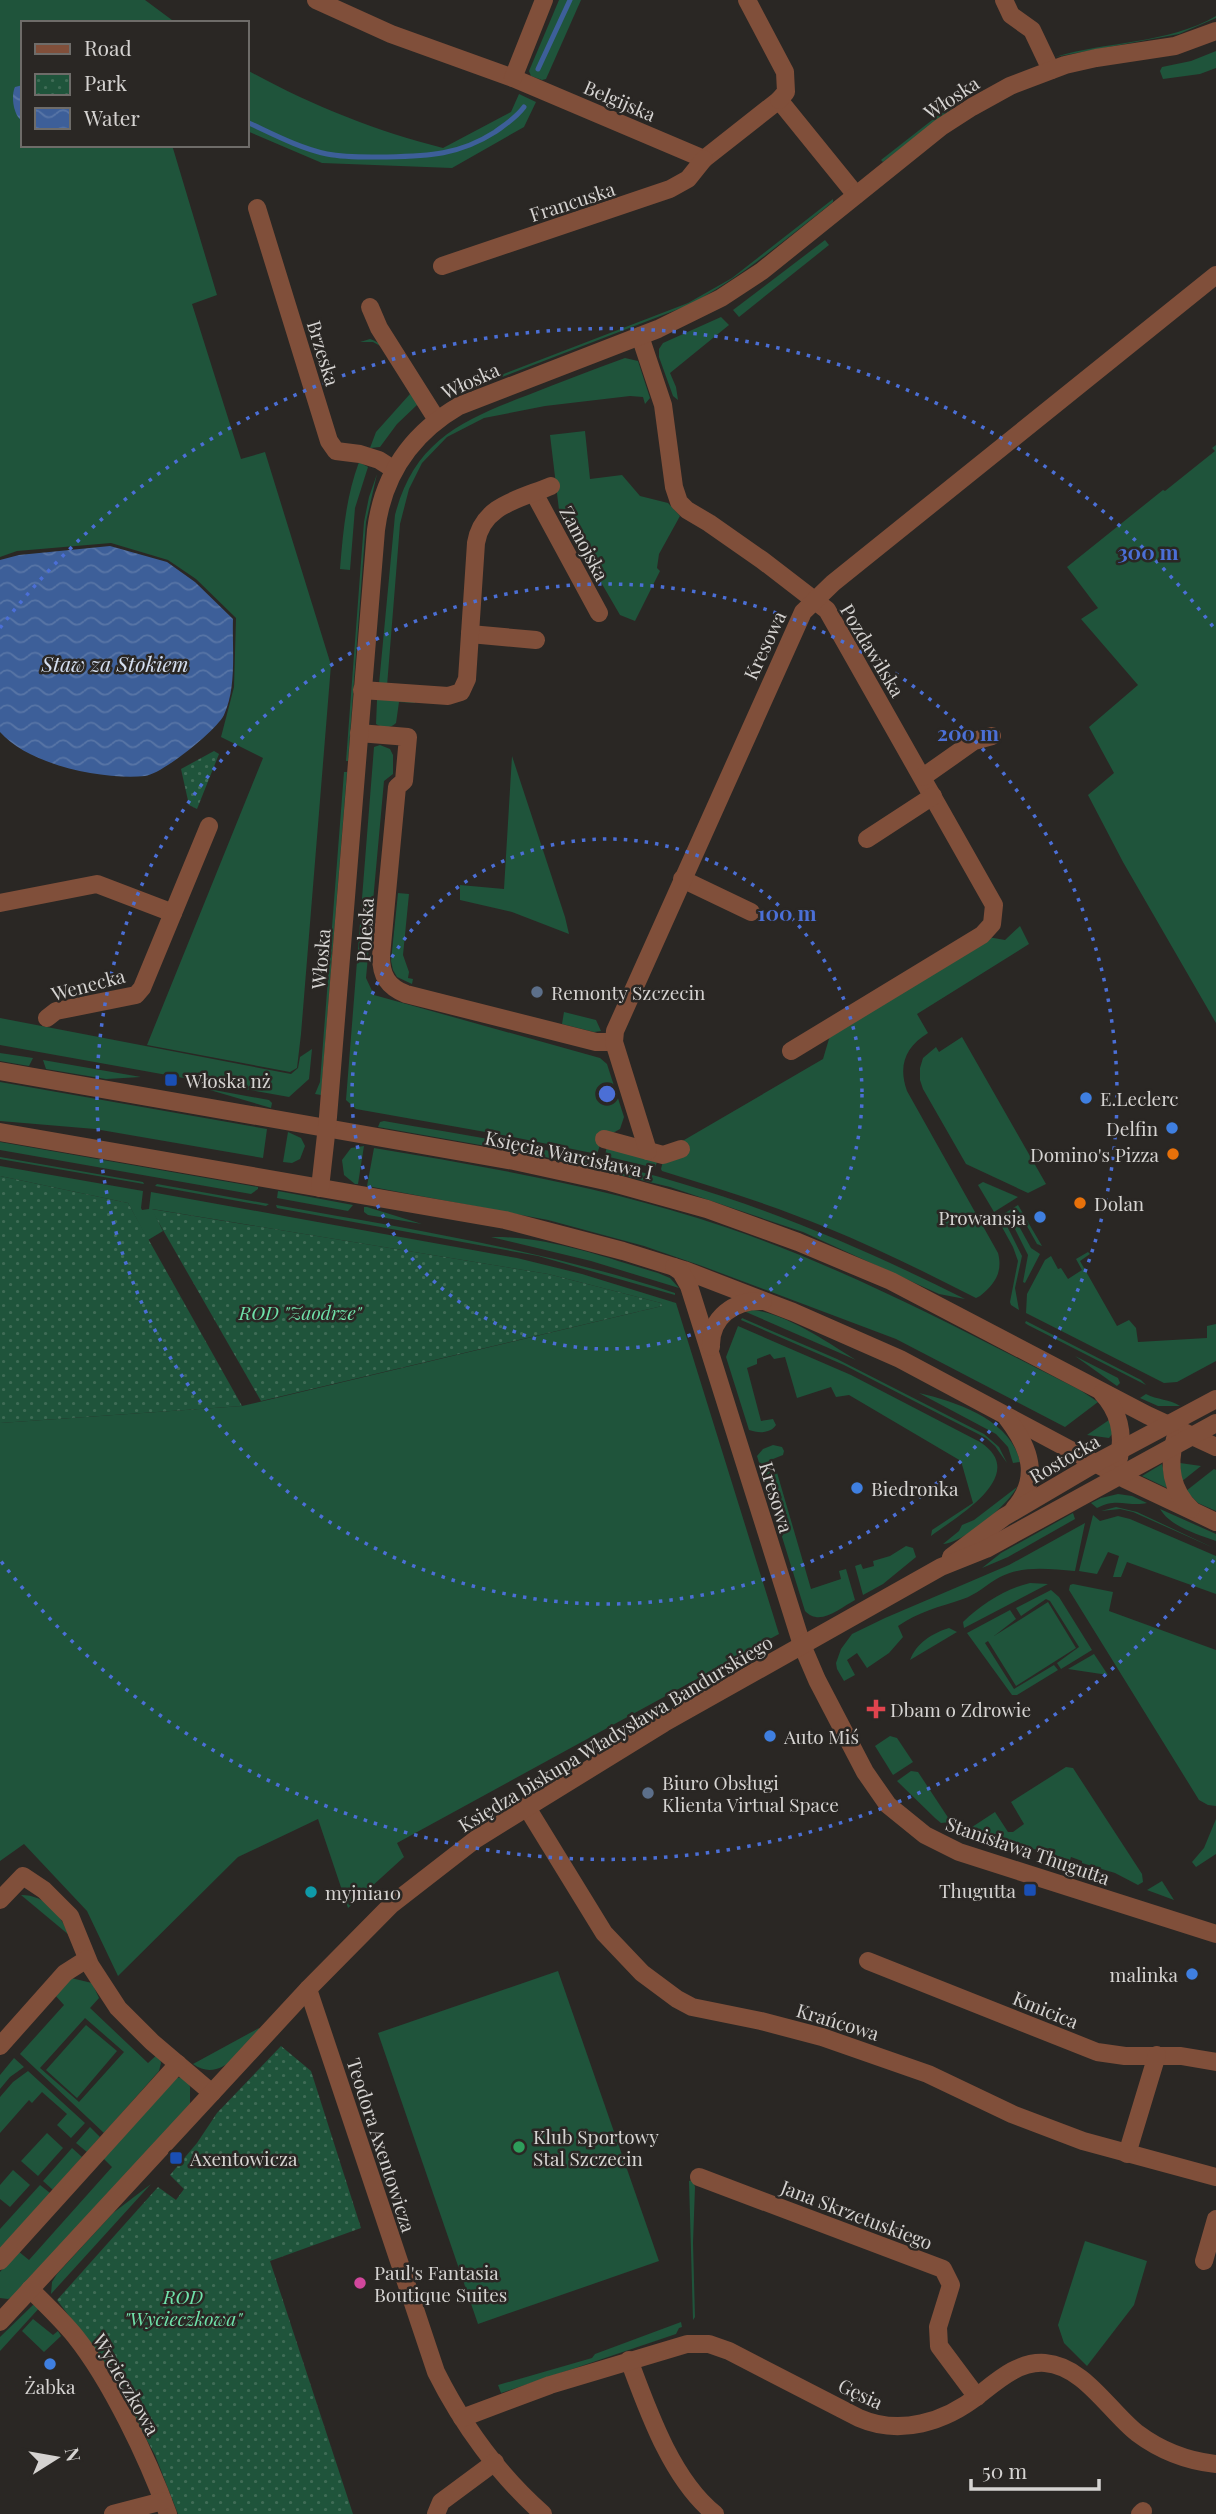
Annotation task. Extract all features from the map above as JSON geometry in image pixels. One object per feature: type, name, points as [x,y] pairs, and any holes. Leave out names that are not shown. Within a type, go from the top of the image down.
[{"type":"street","name":"Belgijska","points":[[316,0],[391,34],[513,78],[705,159]]},
{"type":"street","points":[[513,78],[544,0]]},
{"type":"street","points":[[705,159],[786,92],[785,72],[747,0]]},
{"type":"street","points":[[1003,0],[1013,17],[1032,30],[1051,70]]},
{"type":"street","name":"Włoska","points":[[320,1188],[378,516],[393,469],[414,441],[437,419],[473,400],[640,336],[695,313],[734,291],[958,115],[1010,86],[1051,70],[1096,58],[1175,46],[1216,31]]},
{"type":"street","points":[[779,100],[856,195]]},
{"type":"street","name":"Francuska","points":[[442,266],[670,189],[688,179],[705,159]]},
{"type":"street","name":"Brzeska","points":[[257,208],[329,441],[336,451],[369,457],[393,469]]},
{"type":"street","name":"Kresowa","points":[[614,1042],[616,1027],[799,618],[815,599],[1216,275]]},
{"type":"street","points":[[370,307],[379,328],[437,419]]},
{"type":"street","name":"Pozdawilska","points":[[640,336],[663,405],[674,487],[679,502],[815,599],[833,619],[992,898],[994,915],[990,927],[982,934],[791,1051]]},
{"type":"street","name":"Zamojska","points":[[362,690],[448,696],[457,694],[465,686],[476,543],[480,526],[496,509],[542,489],[599,613]]},
{"type":"street","points":[[470,634],[536,640]]},
{"type":"street","name":"Poleska","points":[[359,733],[408,737],[404,781],[397,787],[382,956],[384,975],[391,987],[406,994],[583,1039],[601,1043],[614,1042]]},
{"type":"street","points":[[923,777],[974,741],[992,736]]},
{"type":"street","points":[[867,839],[933,796]]},
{"type":"street","name":"Wenecka","points":[[47,1018],[55,1011],[136,995],[142,988],[209,826]]},
{"type":"street","points":[[682,880],[751,912]]},
{"type":"street","points":[[0,903],[97,884],[173,913]]},
{"type":"street","points":[[614,1042],[648,1151]]},
{"type":"street","name":"Księcia Warcisława I","points":[[0,1071],[561,1170],[707,1209],[798,1242],[891,1282],[1094,1386],[1177,1434],[1216,1447]]},
{"type":"street","points":[[0,1132],[505,1220],[674,1267],[766,1301],[900,1359],[1116,1474],[1208,1518]]},
{"type":"street","points":[[604,1139],[663,1155],[681,1149]]},
{"type":"street","name":"Kresowa","points":[[674,1267],[681,1272],[689,1286],[802,1645]]},
{"type":"street","name":"Kresowa","points":[[712,1361],[711,1332],[722,1315],[743,1302],[766,1301]]},
{"type":"street","name":"Księcia Warcisława I","points":[[1094,1386],[1103,1393],[1115,1411],[1121,1450],[1116,1474]]},
{"type":"street","name":"Rostocka","points":[[940,1567],[986,1549],[1100,1486],[1177,1434],[1198,1409],[1216,1399]]},
{"type":"street","points":[[1003,1412],[1020,1433],[1030,1466],[1027,1489],[1010,1514]]},
{"type":"street","name":"Rostocka","points":[[802,1645],[940,1567],[1010,1514],[1096,1463],[1121,1450],[1216,1423]]},
{"type":"street","points":[[1177,1434],[1171,1474],[1177,1491],[1189,1508],[1208,1518]]},
{"type":"street","name":"Księdza biskupa Władysława Bandurskiego","points":[[2,2315],[30,2289],[308,1989],[411,1888],[476,1839],[526,1806],[664,1723],[802,1645]]},
{"type":"street","name":"Stanisława Thugutta","points":[[802,1645],[827,1699],[876,1789],[900,1816],[925,1835],[959,1852],[1216,1934]]},
{"type":"street","name":"Krańcowa","points":[[526,1806],[604,1933],[642,1973],[677,1999],[692,2007],[796,2029],[893,2060],[1059,2133],[1216,2177]]},
{"type":"street","points":[[0,1900],[23,1875],[44,1890],[70,1916],[99,1982],[118,2008],[212,2093]]},
{"type":"street","points":[[0,2046],[65,1973],[88,1959]]},
{"type":"street","name":"Kmicica","points":[[868,1961],[1097,2052],[1125,2056],[1181,2056],[1216,2063]]},
{"type":"street","name":"Teodora Axentowicza","points":[[308,1989],[428,2351],[444,2387],[462,2418],[495,2462],[543,2514]]},
{"type":"street","points":[[1127,2154],[1157,2055]]},
{"type":"street","points":[[0,2261],[178,2064]]},
{"type":"street","name":"Jana Skrzetuskiego","points":[[699,2177],[943,2269],[951,2285],[938,2327],[939,2346],[977,2397]]},
{"type":"street","points":[[1204,2261],[1216,2219]]},
{"type":"street","name":"Wycieczkowa","points":[[30,2289],[62,2321],[90,2358],[130,2429],[165,2507]]},
{"type":"street","name":"Gęsia","points":[[462,2418],[550,2385],[680,2345],[709,2344],[767,2369],[859,2418],[883,2426],[904,2426],[932,2421],[950,2414],[1017,2368],[1043,2362],[1054,2364],[1079,2377],[1123,2421],[1167,2452],[1189,2460],[1216,2464]]},
{"type":"street","points":[[629,2360],[648,2409],[681,2474],[700,2501],[715,2514]]},
{"type":"street","points":[[436,2514],[441,2502],[495,2462]]},
{"type":"street","points":[[113,2514],[165,2507]]},
{"type":"green space","points":[[0,0],[145,0],[173,21],[21,21],[21,147],[173,147],[217,295],[192,304],[241,459],[265,452],[331,665],[297,1068],[290,1072],[147,1045],[263,758],[221,737],[234,687],[236,618],[196,579],[168,560],[111,543],[17,551],[0,557]]},
{"type":"green space","points":[[559,0],[581,0],[546,79],[542,80],[531,76],[529,71]]},
{"type":"green space","points":[[1216,16],[1179,34],[1055,57],[1178,32]]},
{"type":"green space","points":[[1216,51],[1216,68],[1200,74],[1163,79],[1160,71],[1162,67],[1191,61]]},
{"type":"green space","points":[[248,71],[342,115],[393,134],[443,148],[511,112],[519,94],[536,102],[524,127],[452,168],[322,163],[248,131]]},
{"type":"green space","points":[[972,93],[883,162],[881,160],[936,117]]},
{"type":"green space","points":[[833,199],[833,202],[763,257],[727,282],[689,305],[445,399],[688,303],[732,278]]},
{"type":"green space","points":[[825,240],[829,245],[739,317],[733,310]]},
{"type":"green space","points":[[721,317],[729,325],[670,373],[678,400],[673,396],[659,357],[659,349],[663,343]]},
{"type":"green space","points":[[370,339],[384,348],[373,342],[360,342]]},
{"type":"green space","points":[[384,348],[392,357],[418,404],[397,424],[380,447],[370,448],[376,432],[410,394]]},
{"type":"green space","points":[[625,358],[638,361],[650,398],[645,404],[643,397],[630,396],[545,406],[484,418],[447,437],[422,463],[409,489],[400,524],[387,686],[379,684],[395,515],[403,490],[428,451],[462,424],[482,414]]},
{"type":"green space","points":[[585,431],[590,479],[622,475],[640,496],[668,503],[680,516],[659,554],[657,568],[660,571],[635,621],[620,615],[559,510],[550,435]]},
{"type":"green space","points":[[1216,445],[1216,1023],[1123,862],[1088,795],[1114,773],[1089,727],[1138,685],[1081,619],[1098,608],[1067,567],[1215,451],[1212,448]]},
{"type":"green space","points":[[359,462],[368,467],[355,508],[350,570],[340,569],[348,501]]},
{"type":"green space","points":[[377,474],[366,522],[346,761],[364,522]]},
{"type":"green space","points":[[377,700],[415,703],[399,702],[396,723],[383,727],[376,724]]},
{"type":"green space","points":[[380,745],[390,749],[393,755],[393,774],[384,781],[366,978],[374,995],[600,1058],[607,1064],[624,1117],[620,1129],[602,1139],[597,1154],[356,1109],[346,1100],[374,747]]},
{"type":"green space","points":[[214,751],[219,754],[197,809],[189,805],[181,769]]},
{"type":"green space","points":[[512,756],[569,934],[512,912],[460,900],[460,885],[504,889]]},
{"type":"green space","points":[[344,772],[347,772],[321,1095],[315,1094],[320,1082]]},
{"type":"green space","points":[[398,893],[409,894],[403,955],[409,972],[408,978],[413,979],[412,984],[397,977],[391,961]]},
{"type":"green space","points":[[1020,926],[1029,944],[917,1014],[928,1033],[909,1051],[903,1073],[907,1091],[998,1253],[996,1277],[980,1296],[976,1298],[883,1252],[805,1219],[662,1171],[663,1161],[679,1143],[823,1059],[831,1032],[988,937],[1005,940]]},
{"type":"green space","points":[[564,1012],[596,1020],[601,1031],[594,1032],[562,1024]]},
{"type":"green space","points":[[0,1018],[291,1074],[298,1068],[300,1057],[312,1049],[309,1079],[289,1097],[0,1045]]},
{"type":"green space","points":[[962,1037],[1046,1184],[1028,1193],[966,1164],[923,1089],[920,1068],[923,1058],[936,1047],[939,1052]]},
{"type":"green space","points":[[0,1053],[33,1058],[29,1066],[0,1061]]},
{"type":"green space","points":[[43,1060],[141,1077],[106,1079],[46,1069]]},
{"type":"green space","points":[[0,1082],[267,1129],[263,1158],[95,1129],[0,1121]]},
{"type":"green space","points":[[203,1088],[269,1100],[272,1103],[271,1108]]},
{"type":"green space","points":[[380,1122],[570,1155],[717,1194],[825,1235],[965,1299],[939,1294],[803,1232],[670,1187],[537,1155],[378,1127]]},
{"type":"green space","points":[[288,1132],[301,1138],[305,1146],[300,1159],[292,1163],[283,1162]]},
{"type":"green space","points":[[0,1142],[258,1189],[251,1194],[0,1150]]},
{"type":"green space","points":[[607,1145],[658,1159],[655,1168],[605,1156]]},
{"type":"green space","points":[[364,1146],[358,1184],[355,1184],[344,1175],[342,1160],[351,1148]]},
{"type":"green space","points":[[374,1148],[595,1190],[725,1227],[861,1281],[1080,1390],[1098,1402],[1065,1427],[896,1339],[702,1266],[644,1246],[548,1220],[367,1186]]},
{"type":"green space","points":[[0,1159],[143,1182],[144,1184]]},
{"type":"green space","points":[[0,1166],[143,1191],[142,1210],[149,1209],[151,1192],[517,1258],[582,1274],[676,1303],[779,1634],[397,1843],[404,1857],[348,1908],[318,1819],[238,1857],[118,1976],[87,1911],[24,1844],[0,1861],[0,1423],[242,1406],[662,1306],[661,1303],[548,1274],[152,1209],[163,1231],[148,1240],[128,1203],[0,1176]]},
{"type":"green space","name":"ROD \"Zaodrze\"","points":[[0,1176],[128,1203],[242,1406],[0,1423]]},
{"type":"green space","points":[[983,1182],[1018,1197],[994,1212],[978,1185]]},
{"type":"green space","points":[[157,1184],[269,1204],[266,1206],[155,1186]]},
{"type":"green space","points":[[278,1191],[353,1205],[348,1211],[277,1198]]},
{"type":"green space","points":[[276,1205],[427,1232],[576,1264],[675,1295],[538,1256],[277,1208]]},
{"type":"green space","points":[[1018,1205],[1042,1246],[1037,1244],[1018,1210],[1003,1218],[1022,1256],[1015,1288],[1019,1310],[1010,1302],[1018,1261],[997,1218]]},
{"type":"green space","points":[[364,1207],[422,1224],[368,1215],[364,1212]]},
{"type":"green space","name":"ROD \"Zaodrze\"","points":[[151,1209],[548,1274],[661,1303],[662,1306],[261,1401]]},
{"type":"green space","points":[[1015,1219],[1031,1248],[1040,1254],[1025,1283],[1028,1255],[1011,1221]]},
{"type":"green space","points":[[491,1237],[533,1240],[575,1249],[658,1273],[670,1278],[679,1288],[591,1261]]},
{"type":"green space","points":[[1088,1252],[1090,1254],[1080,1261],[1117,1326],[1129,1320],[1136,1328],[1138,1342],[1207,1338],[1207,1326],[1216,1324],[1216,1361],[1177,1382],[1164,1383],[1026,1313],[1027,1294],[1045,1260],[1051,1256],[1068,1279],[1082,1270],[1076,1259]]},
{"type":"green space","points":[[746,1312],[766,1312],[793,1323],[856,1360]]},
{"type":"green space","points":[[742,1318],[837,1359],[984,1434],[999,1447],[1007,1463],[986,1438],[844,1365],[741,1320]]},
{"type":"green space","points":[[1026,1321],[1141,1380],[1146,1385],[1028,1325]]},
{"type":"green space","points":[[738,1326],[851,1375],[980,1442],[994,1455],[997,1468],[993,1481],[971,1507],[931,1536],[932,1530],[973,1503],[961,1461],[849,1395],[836,1397],[831,1387],[797,1398],[785,1357],[774,1359],[770,1354],[757,1359],[757,1364],[747,1368],[761,1421],[773,1419],[776,1425],[764,1432],[749,1430],[726,1357]]},
{"type":"green space","points":[[1075,1356],[1118,1378],[1120,1383],[1117,1386]]},
{"type":"green space","points":[[919,1393],[965,1408],[994,1424],[1015,1447],[1020,1462],[1013,1463],[1008,1447],[996,1434]]},
{"type":"green space","points":[[1146,1394],[1180,1406],[1158,1406],[1140,1398]]},
{"type":"green space","points":[[1109,1420],[1113,1433],[1109,1438],[1087,1435]]},
{"type":"green space","points":[[773,1445],[782,1447],[784,1451],[783,1455],[773,1459],[811,1589],[841,1579],[839,1571],[846,1569],[855,1600],[823,1617],[805,1611],[757,1456],[763,1449]]},
{"type":"green space","points":[[1180,1463],[1201,1466],[1181,1482]]},
{"type":"green space","points":[[1162,1464],[1167,1488],[1142,1476]]},
{"type":"green space","points":[[1214,1469],[1216,1511],[1198,1503],[1186,1491]]},
{"type":"green space","points":[[1017,1487],[984,1522],[962,1537],[943,1544],[959,1531],[962,1525],[974,1520]]},
{"type":"green space","points":[[1118,1494],[1132,1496],[1147,1503],[1111,1503],[1097,1508],[1091,1503]]},
{"type":"green space","points":[[1116,1507],[1137,1512],[1216,1549],[1133,1512],[1120,1509],[1101,1511]]},
{"type":"green space","points":[[1160,1509],[1216,1534],[1216,1541],[1171,1521]]},
{"type":"green space","points":[[1073,1513],[1075,1519],[1008,1557],[982,1568],[1001,1553]]},
{"type":"green space","points":[[1093,1515],[1100,1521],[1118,1516],[1130,1519],[1216,1556],[1216,1594],[1127,1562],[1121,1577],[1113,1577],[1119,1556],[1108,1552],[1097,1574],[1079,1571]]},
{"type":"green space","points":[[1085,1523],[1075,1571],[1037,1569],[1009,1573],[968,1597],[913,1617],[898,1626],[903,1637],[889,1653],[867,1668],[857,1653],[847,1660],[855,1675],[844,1681],[836,1663],[841,1649],[852,1634],[1009,1565]]},
{"type":"green space","points":[[906,1546],[913,1548],[916,1557],[883,1584],[863,1595],[855,1566],[861,1564],[863,1569],[874,1566],[873,1561],[890,1556]]},
{"type":"green space","points":[[1030,1583],[1048,1584],[964,1628],[963,1622],[986,1603]]},
{"type":"green space","points":[[1073,1584],[1113,1592],[1109,1611],[1216,1650],[1216,1806],[1199,1800],[1069,1590]]},
{"type":"green space","points":[[1051,1590],[1059,1597],[1092,1650],[1061,1669],[1057,1663],[1079,1647],[1050,1601],[1046,1599],[1021,1616],[1016,1608]]},
{"type":"green space","points":[[1048,1602],[1076,1648],[1016,1686],[988,1641],[985,1643],[1014,1689],[1054,1665],[1058,1670],[1017,1695],[1012,1695],[967,1633],[1010,1610],[1016,1619],[994,1636]]},
{"type":"green space","points":[[949,1628],[957,1632],[910,1660],[916,1649],[926,1640]]},
{"type":"green space","points":[[1094,1654],[1108,1675],[1068,1669]]},
{"type":"green space","points":[[890,1736],[897,1738],[913,1762],[893,1775],[875,1746]]},
{"type":"green space","points":[[1066,1767],[1073,1768],[1142,1874],[1143,1882],[1138,1885],[1115,1873],[1071,1857],[1070,1860],[969,1829],[995,1812],[1008,1832],[1013,1832],[1024,1824],[1011,1802]]},
{"type":"green space","points":[[911,1771],[918,1772],[951,1822],[941,1823],[897,1781]]},
{"type":"green space","points":[[1216,1819],[1216,1854],[1196,1867],[1192,1862],[1204,1848]]},
{"type":"green space","points":[[1162,1881],[1174,1900],[1147,1890]]},
{"type":"green space","points":[[21,1895],[38,1898],[51,1907],[69,1935]]},
{"type":"green space","name":"Klub Sportowy Stal Szczecin","points":[[558,1971],[659,2261],[478,2324],[378,2033]]},
{"type":"green space","points":[[71,1978],[92,1983],[99,1998],[90,2008],[148,2063],[159,2053],[159,2071],[104,2133],[20,2054],[64,2005],[54,1994]],"holes":[[[85,2018],[124,2052],[79,2102],[40,2068]]]},
{"type":"green space","points":[[86,2025],[117,2051],[77,2098],[46,2070]]},
{"type":"green space","points":[[259,2028],[239,2054],[222,2067],[203,2069],[193,2064]]},
{"type":"green space","name":"ROD \"Wycieczkowa\"","points":[[281,2046],[311,2071],[361,2228],[270,2261],[353,2514],[178,2514],[155,2455],[107,2366],[57,2300],[158,2187],[176,2200],[184,2189],[170,2175],[197,2143],[217,2113]]},
{"type":"green space","points":[[14,2058],[24,2067],[0,2089],[0,2075]]},
{"type":"green space","points":[[28,2071],[85,2123],[71,2138],[57,2125],[67,2114],[42,2092],[32,2103],[29,2100],[0,2133],[0,2097],[13,2082]]},
{"type":"green space","points":[[173,2079],[187,2079],[190,2087],[190,2104],[17,2295],[8,2299],[0,2298],[0,2272],[18,2251],[29,2260],[112,2167],[102,2157]]},
{"type":"green space","points":[[90,2127],[100,2137],[87,2152],[76,2143]]},
{"type":"green space","points":[[47,2133],[63,2148],[38,2176],[21,2161]]},
{"type":"green space","points":[[72,2148],[82,2157],[53,2190],[43,2181]]},
{"type":"green space","points":[[13,2170],[30,2185],[10,2207],[0,2199],[0,2185]]},
{"type":"green space","points":[[693,2180],[695,2317],[693,2320],[689,2181]]},
{"type":"green space","points":[[151,2184],[51,2294],[52,2282],[57,2274],[113,2213]]},
{"type":"green space","points":[[40,2185],[50,2193],[0,2249],[0,2229]]},
{"type":"green space","points":[[1085,2241],[1147,2261],[1134,2305],[1087,2366],[1064,2343],[1058,2325]]},
{"type":"green space","points":[[33,2305],[41,2306],[0,2351],[0,2337]]},
{"type":"green space","points":[[33,2319],[53,2335],[58,2331],[61,2336],[44,2352],[22,2331]]},
{"type":"green space","points":[[681,2322],[682,2327],[676,2334],[501,2393],[498,2385],[592,2358],[595,2354]]},
{"type":"water","points":[[21,86],[21,120],[13,104],[15,87]]},
{"type":"water","name":"Staw za Stokiem","points":[[110,546],[167,562],[195,582],[233,619],[231,692],[224,715],[211,731],[188,751],[163,768],[145,776],[88,773],[67,768],[29,753],[0,732],[0,560],[19,555]]},
{"type":"waterway","points":[[538,69],[570,0]]},
{"type":"waterway","points":[[248,122],[296,144],[327,154],[357,157],[417,156],[456,150],[482,140],[511,121],[524,107]]},
{"type":"place","name":"Remonty Szczecin","points":[[537,992]]},
{"type":"place","name":"Włoska nż","points":[[171,1080]]},
{"type":"place","name":"E.Leclerc","points":[[1086,1098]]},
{"type":"place","name":"Delfin","points":[[1172,1128]]},
{"type":"place","name":"Domino's Pizza","points":[[1173,1154]]},
{"type":"place","name":"Dolan","points":[[1080,1203]]},
{"type":"place","name":"Prowansja","points":[[1040,1217]]},
{"type":"place","name":"Biedronka","points":[[857,1488]]},
{"type":"place","name":"Dbam o Zdrowie","points":[[876,1709]]},
{"type":"place","name":"Auto Miś","points":[[770,1736]]},
{"type":"place","name":"Biuro Obsługi Klienta Virtual Space","points":[[648,1793]]},
{"type":"place","name":"Thugutta","points":[[1030,1890]]},
{"type":"place","name":"myjnia10","points":[[311,1892]]},
{"type":"place","name":"malinka","points":[[1192,1974]]},
{"type":"place","name":"Klub Sportowy Stal Szczecin","points":[[519,2147]]},
{"type":"place","name":"Axentowicza","points":[[176,2158]]},
{"type":"place","name":"Paul's Fantasia Boutique Suites","points":[[360,2283]]},
{"type":"place","name":"Żabka","points":[[50,2364]]}]
